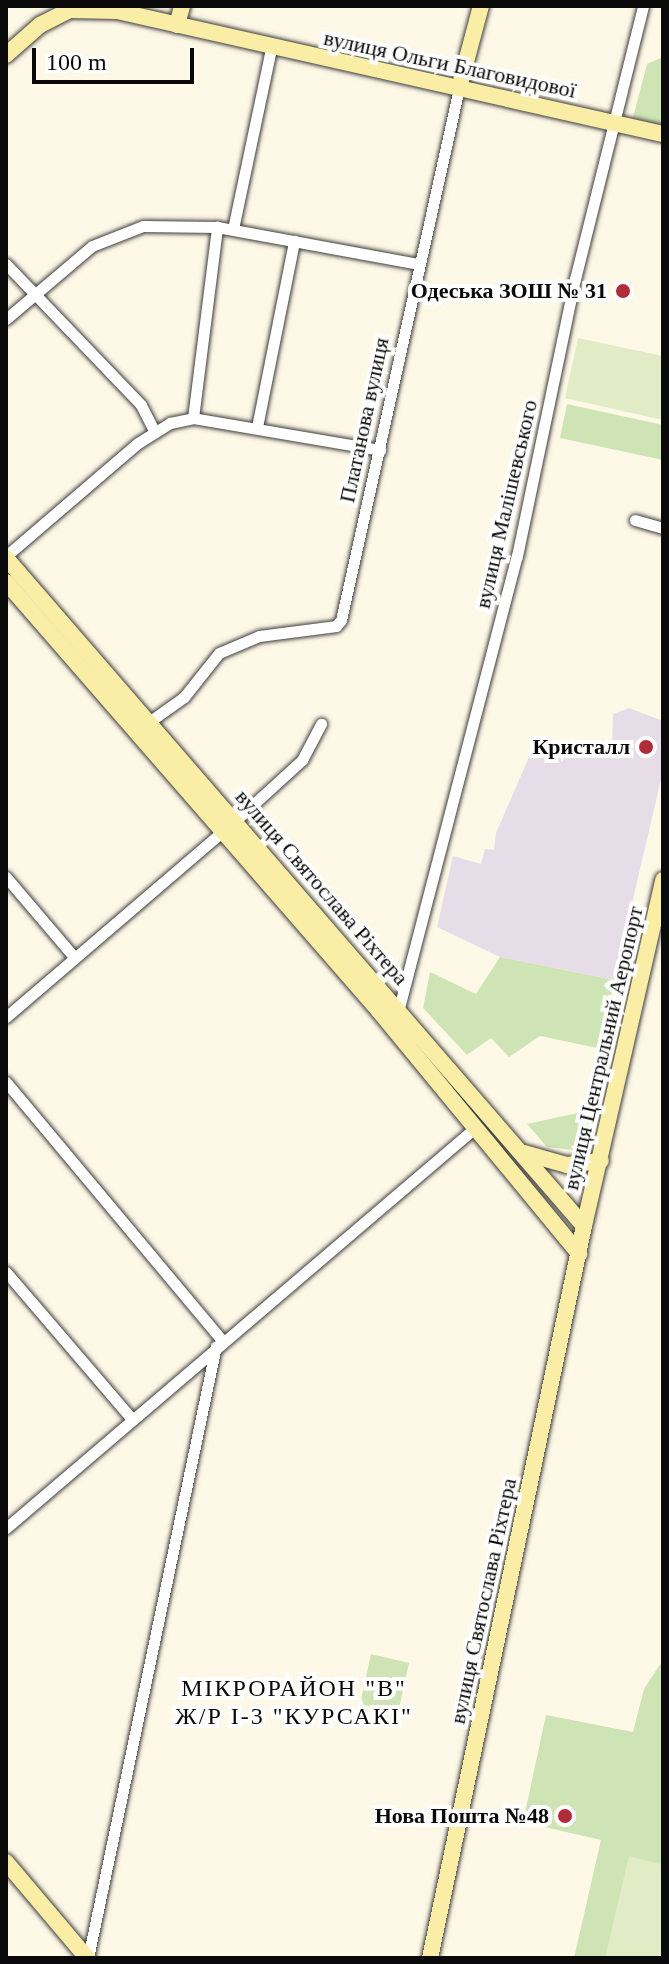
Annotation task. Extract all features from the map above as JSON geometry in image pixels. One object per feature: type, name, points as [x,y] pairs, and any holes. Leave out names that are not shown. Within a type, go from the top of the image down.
[{"type":"main road","points":[[177,25],[182,6]]},
{"type":"main road","name":"Платанова вулиця","points":[[459,88],[481,6]]},
{"type":"main road","name":"вулиця Ольги Благовидової","points":[[6,55],[40,25],[69,10],[117,11],[663,134]]},
{"type":"main road","name":"вулиця Святослава Ріхтера","points":[[6,557],[149,722],[229,826],[579,1254]]},
{"type":"main road","name":"вулиця Святослава Ріхтера","points":[[6,582],[399,1008],[584,1226],[430,1958]]},
{"type":"main road","name":"вулиця Центральний Аеропорт","points":[[584,1226],[663,880]]},
{"type":"main road","points":[[524,1153],[567,1165],[601,1161]]},
{"type":"main road","points":[[6,1862],[87,1958]]},
{"type":"street","name":"вулиця Малішевського","points":[[399,1008],[517,556],[611,122],[643,6]]},
{"type":"street","points":[[233,229],[271,48]]},
{"type":"street","name":"Платанова вулиця","points":[[149,722],[184,697],[219,653],[259,636],[336,626],[357,562],[418,264],[459,88]]},
{"type":"street","points":[[6,319],[92,246],[143,226],[233,229],[418,264]]},
{"type":"street","points":[[193,418],[217,227]]},
{"type":"street","points":[[257,427],[294,241]]},
{"type":"street","points":[[6,264],[141,405],[154,430]]},
{"type":"street","points":[[6,557],[154,430],[193,418],[380,450]]},
{"type":"street","points":[[635,520],[663,528]]},
{"type":"street","points":[[6,1017],[302,760],[321,724]]},
{"type":"street","points":[[6,877],[75,958]]},
{"type":"street","points":[[6,1082],[219,1343]]},
{"type":"street","points":[[6,1528],[219,1343],[476,1127]]},
{"type":"street","points":[[6,1272],[132,1419]]},
{"type":"street","points":[[87,1958],[219,1343]]},
{"type":"shaded area","points":[[629,708],[663,721],[663,771],[614,980],[500,957],[437,927],[453,856],[481,864],[485,849],[494,850],[496,833],[536,741],[608,740],[612,745],[613,714]]},
{"type":"green space","points":[[663,57],[663,125],[633,118],[647,64]]},
{"type":"green space","points":[[578,338],[663,356],[663,420],[565,398]]},
{"type":"green space","points":[[567,404],[663,425],[663,460],[560,438]]},
{"type":"green space","points":[[500,957],[614,980],[602,1049],[540,1036],[509,1057],[491,1038],[467,1055],[423,1008],[430,972],[476,994]]},
{"type":"green space","points":[[596,1109],[588,1145],[582,1151],[547,1147],[527,1124]]},
{"type":"green space","points":[[371,1654],[409,1663],[398,1713],[360,1704]]},
{"type":"green space","points":[[663,1660],[663,1958],[574,1958],[601,1840],[523,1822],[546,1715],[633,1732],[644,1689]]},
{"type":"green space","points":[[629,1856],[663,1865],[663,1958],[605,1958]]},
{"type":"place","name":"Одеська ЗОШ № 31","points":[[623,291]]},
{"type":"place","name":"Кристалл","points":[[646,747]]},
{"type":"place","name":"Нова Пошта №48","points":[[565,1816]]},
{"type":"district","name":"МІКРОРАЙОН \"В\" Ж/Р I-3 \"КУРСАКІ\"","points":[[294,1703]]}]
